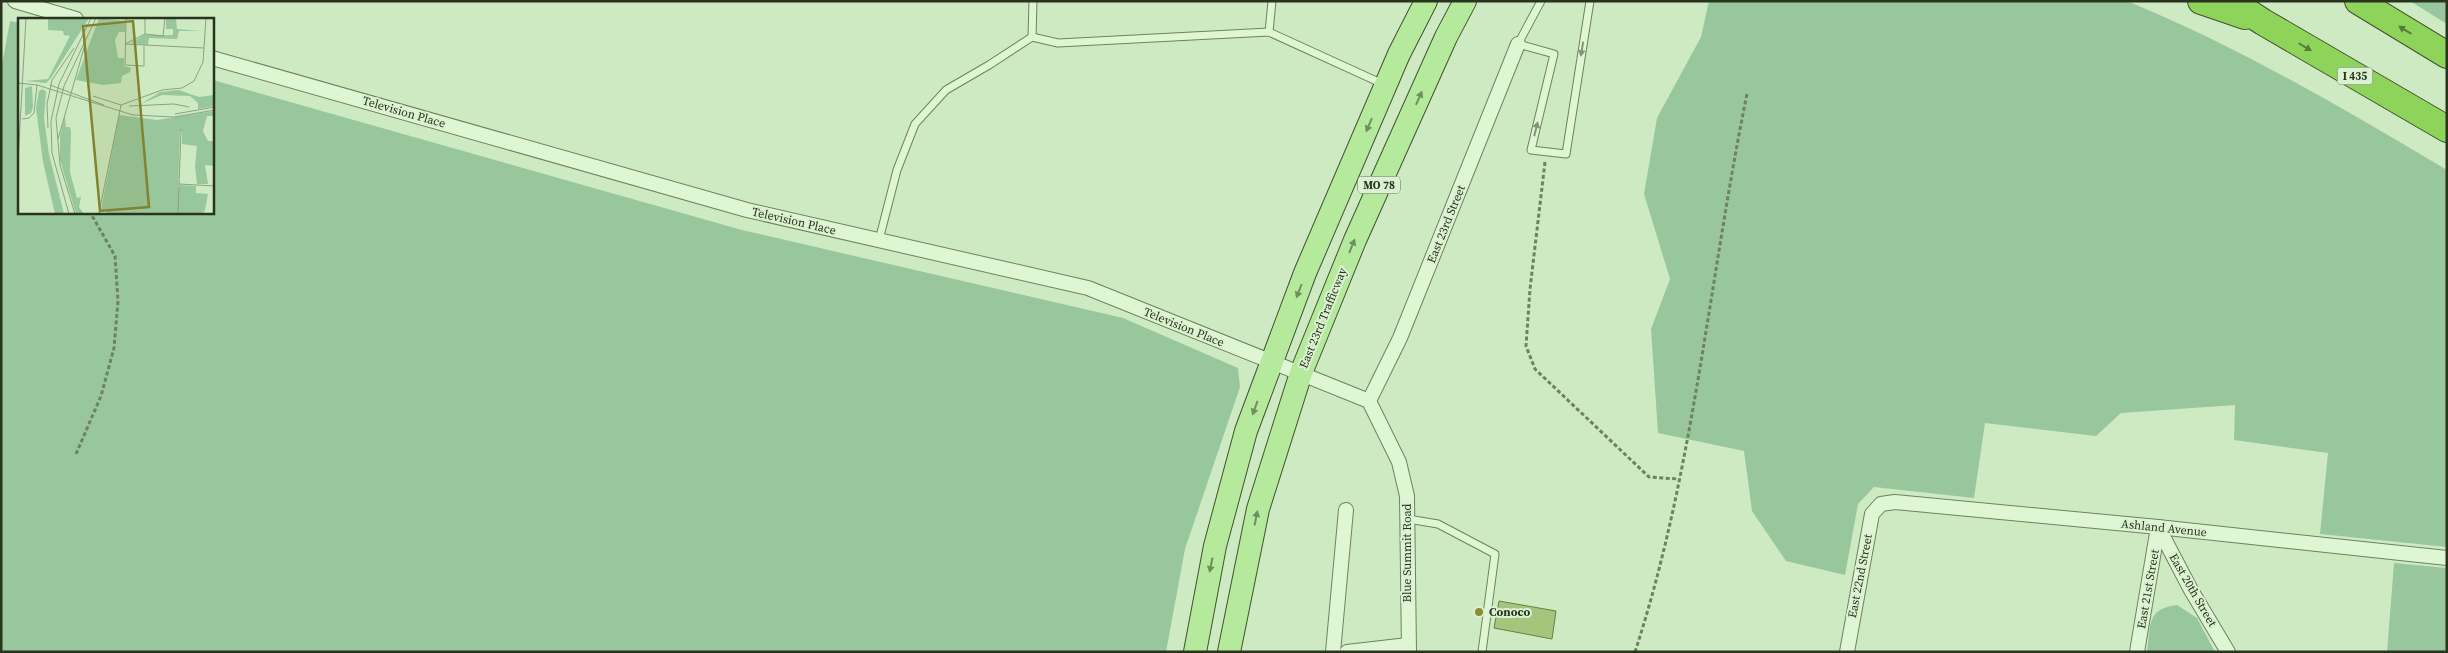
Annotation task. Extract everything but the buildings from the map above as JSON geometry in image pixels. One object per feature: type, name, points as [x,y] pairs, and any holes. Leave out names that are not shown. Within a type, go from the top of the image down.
[{"type":"highway","points":[[2201,1],[2262,22]]},
{"type":"highway","name":"I 435","points":[[2231,1],[2262,22],[2447,129]]},
{"type":"highway","points":[[2358,1],[2447,55]]},
{"type":"main road","name":"MO 78","points":[[1195,652],[1215,546],[1246,431],[1305,273],[1386,85],[1426,1]]},
{"type":"main road","name":"East 23rd Trafficway","points":[[1229,652],[1258,509],[1301,373],[1355,240],[1446,36],[1465,1]]},
{"type":"street","points":[[15,1],[73,18]]},
{"type":"street","name":"East 23rd Street","points":[[1369,401],[1400,338],[1518,44]]},
{"type":"street","name":"Television Place","points":[[214,59],[747,210],[1088,288],[1369,401]]},
{"type":"street","name":"Blue Summit Road","points":[[1369,401],[1399,462],[1407,496],[1409,648]]},
{"type":"street","name":"Ashland Avenue","points":[[1881,504],[1895,502],[2158,527],[2447,558]]},
{"type":"street","name":"East 22nd Street","points":[[1847,652],[1872,514],[1881,504]]},
{"type":"street","points":[[1333,652],[1346,510]]},
{"type":"street","name":"East 21st Street","points":[[2137,652],[2158,527]]},
{"type":"street","name":"East 20th Street","points":[[2158,527],[2191,590],[2228,652]]},
{"type":"street","points":[[1347,652],[1409,648]]},
{"type":"lane","points":[[1032,37],[1033,1]]},
{"type":"lane","points":[[1269,32],[1272,1]]},
{"type":"lane","points":[[1541,1],[1518,44],[1554,54],[1530,150],[1566,154],[1590,1]]},
{"type":"lane","points":[[879,240],[897,170],[915,124],[946,90],[989,66],[1032,37],[1058,43],[1269,32],[1386,85]]},
{"type":"lane","points":[[1408,519],[1438,524],[1495,554],[1482,652]]},
{"type":"path","points":[[1635,652],[1654,593],[1691,416],[1727,190],[1747,94]]},
{"type":"path","points":[[1546,152],[1530,289],[1526,346],[1535,369],[1650,477],[1678,479]]},
{"type":"path","points":[[76,454],[101,396],[114,348],[118,301],[115,256],[91,214]]},
{"type":"green space","points":[[1709,1],[2127,1],[2250,58],[2330,101],[2447,170],[2447,547],[2320,534],[2328,453],[2234,440],[2235,405],[2121,413],[2096,436],[1985,423],[1974,498],[1874,487],[1858,504],[1845,575],[1786,561],[1752,511],[1744,451],[1658,433],[1651,329],[1670,279],[1644,194],[1657,118],[1701,37]]},
{"type":"green space","points":[[2410,1],[2447,1],[2447,24]]},
{"type":"green space","points":[[10,21],[18,23],[18,214],[214,214],[214,80],[742,230],[1123,318],[1238,368],[1240,387],[1185,549],[1166,652],[1,652],[1,70]]},
{"type":"green space","points":[[2394,563],[2447,568],[2447,652],[2387,652]]},
{"type":"green space","points":[[2177,605],[2197,618],[2215,652],[2147,652],[2150,626],[2155,615],[2160,610]]},
{"type":"place","name":"Conoco","points":[[1479,612]]}]
